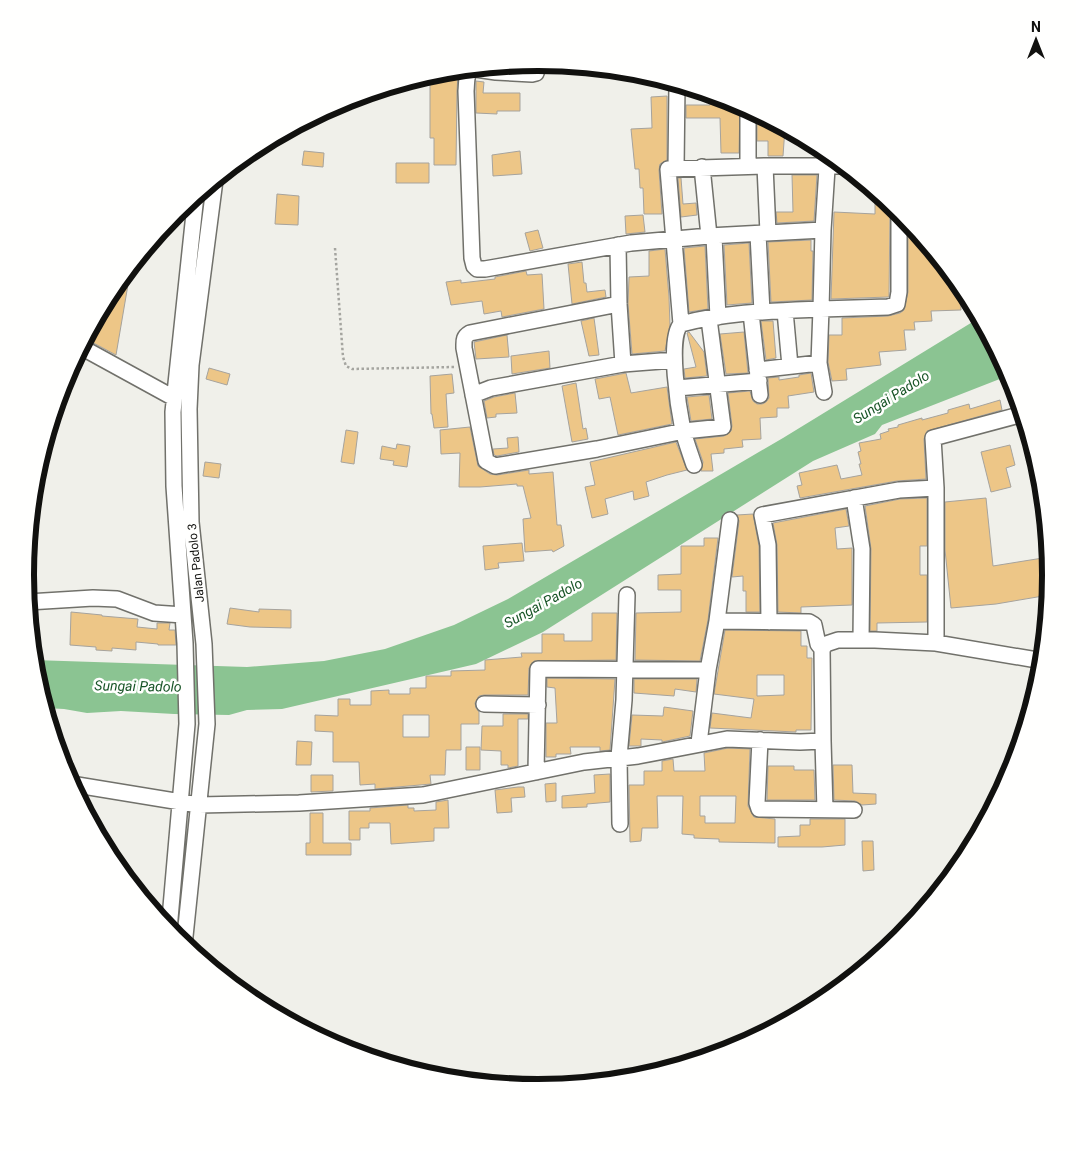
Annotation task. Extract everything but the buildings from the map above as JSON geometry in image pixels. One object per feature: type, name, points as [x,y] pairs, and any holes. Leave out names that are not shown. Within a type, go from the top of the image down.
[{"type":"street","points":[[503,72],[527,75],[536,73],[537,71]]},
{"type":"street","points":[[468,77],[466,91],[472,258],[477,269],[618,245],[711,236],[823,230]]},
{"type":"street","points":[[676,168],[677,91]]},
{"type":"street","points":[[748,117],[748,166]]},
{"type":"street","points":[[694,464],[684,431],[674,360],[674,337],[681,324],[668,169],[764,166],[823,160]]},
{"type":"street","points":[[824,392],[819,364],[823,230],[828,163]]},
{"type":"street","points":[[759,382],[757,312],[763,234],[764,166]]},
{"type":"street","points":[[619,304],[470,333],[466,336],[464,340],[468,367],[486,461],[495,466],[597,449],[684,431],[723,427],[713,318],[711,236],[702,167]]},
{"type":"street","name":"Jalan Padolo 3","points":[[185,936],[206,724],[204,644],[191,522],[189,409],[192,365],[214,189]]},
{"type":"street","name":"Jalan Padolo 3","points":[[170,920],[187,724],[185,643],[174,486],[172,412],[195,206]]},
{"type":"street","points":[[681,324],[757,312],[888,307],[897,304],[899,292],[899,223]]},
{"type":"street","points":[[618,245],[623,364]]},
{"type":"street","points":[[785,311],[790,366]]},
{"type":"street","points":[[87,351],[174,398]]},
{"type":"street","points":[[474,395],[491,388],[623,364],[674,360]]},
{"type":"street","points":[[677,388],[759,382],[790,366],[819,364]]},
{"type":"street","points":[[936,643],[936,488],[933,438],[1016,416]]},
{"type":"street","points":[[770,622],[768,545],[762,515],[899,490],[936,488]]},
{"type":"street","points":[[854,498],[862,549],[861,640]]},
{"type":"street","points":[[699,743],[730,520]]},
{"type":"street","points":[[620,824],[619,757],[625,670],[627,595]]},
{"type":"street","points":[[35,602],[93,598],[117,600],[154,614],[183,615]]},
{"type":"street","points":[[717,621],[809,622],[814,625],[818,644],[822,649],[825,810]]},
{"type":"street","points":[[822,649],[826,644],[838,640],[936,643],[1035,661]]},
{"type":"street","points":[[536,772],[538,669],[708,670]]},
{"type":"street","points":[[484,704],[538,705]]},
{"type":"street","points":[[80,785],[199,805],[298,803],[422,795],[584,762],[638,756],[726,739],[823,741]]},
{"type":"street","points":[[760,740],[757,803],[759,809],[854,810]]},
{"type":"path","points":[[335,248],[343,358],[346,366],[352,369],[468,367]]},
{"type":"water","name":"Sungai Padolo","points":[[974,321],[1002,378],[882,425],[875,434],[813,461],[543,632],[476,664],[282,709],[247,710],[229,715],[121,711],[87,713],[52,708],[41,660],[247,667],[324,661],[385,649],[454,625],[508,599],[783,438]]}]
